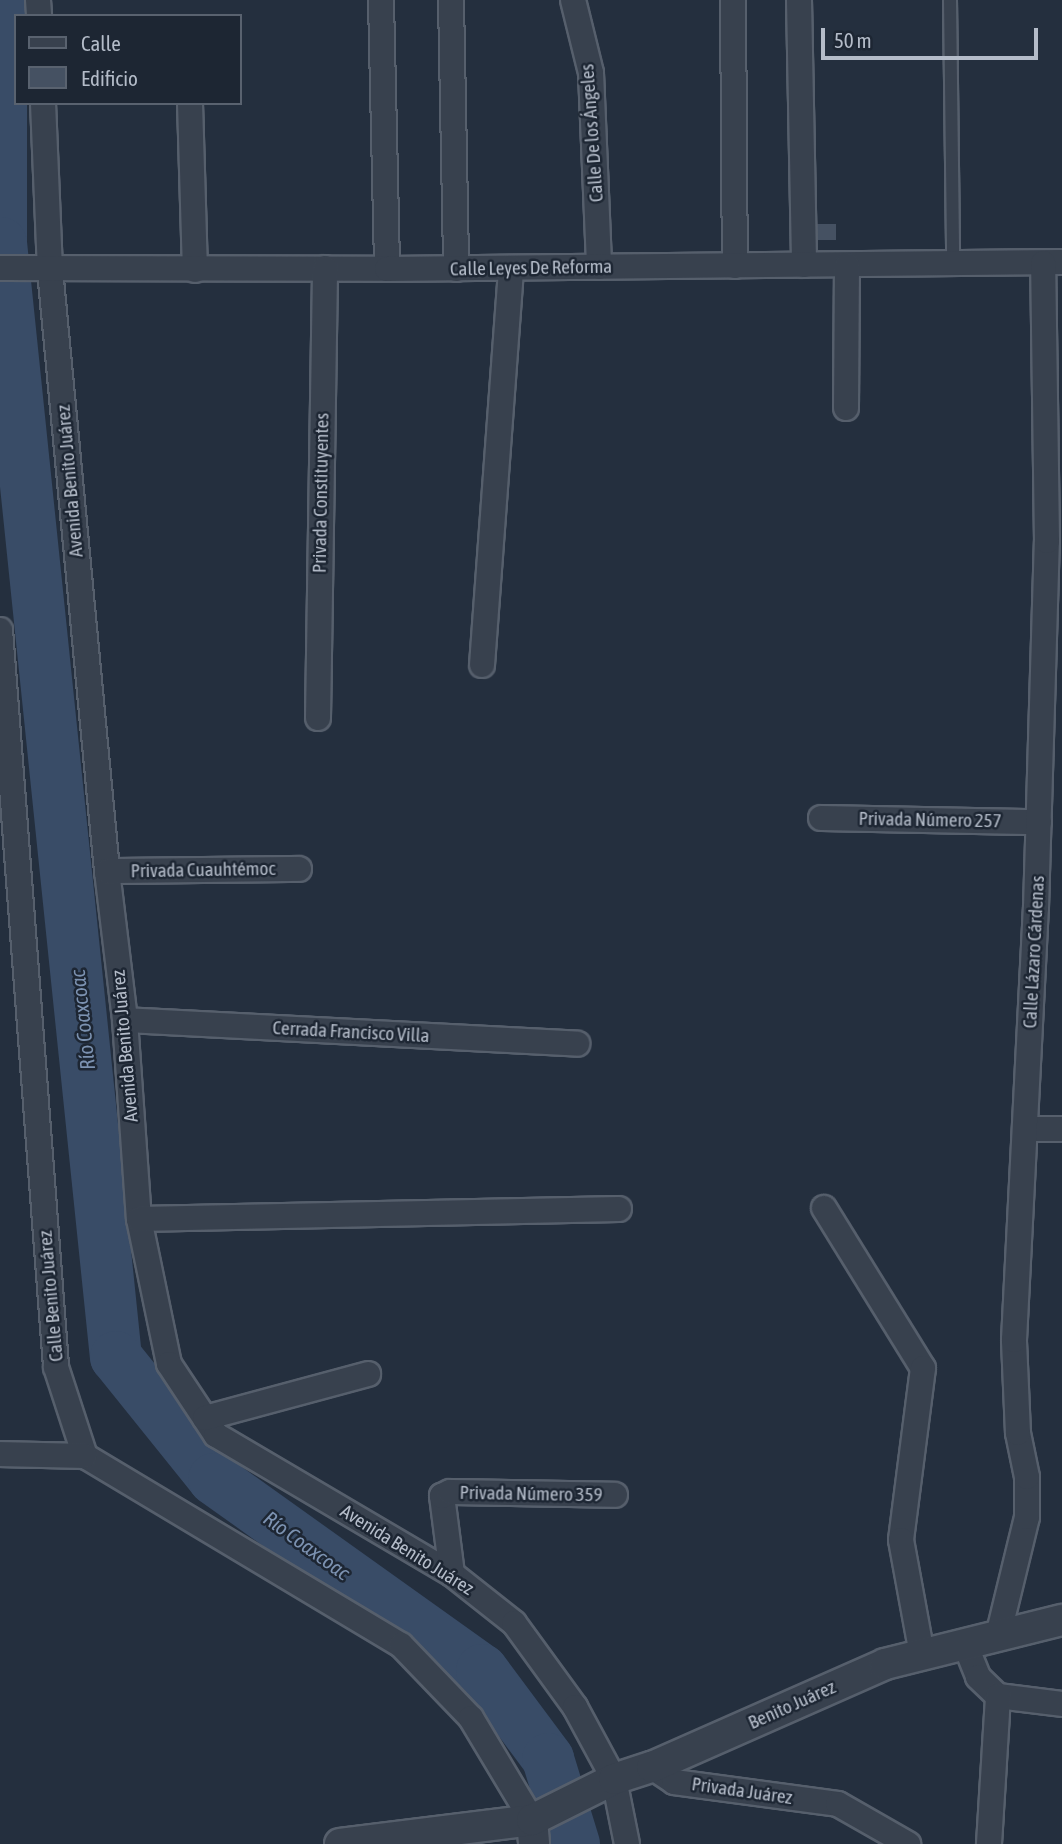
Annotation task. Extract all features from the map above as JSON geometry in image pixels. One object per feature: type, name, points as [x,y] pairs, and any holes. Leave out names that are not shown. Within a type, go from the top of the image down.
[{"type":"street","points":[[381,0],[387,269]]},
{"type":"street","points":[[451,0],[456,269]]},
{"type":"street","name":"Calle De los Ángeles","points":[[573,0],[592,73],[599,267]]},
{"type":"street","points":[[733,0],[735,266]]},
{"type":"street","points":[[799,0],[804,265]]},
{"type":"street","name":"Avenida Benito Juárez","points":[[43,105],[50,270],[107,871],[125,1020],[139,1219],[169,1364],[216,1435],[452,1574],[514,1623],[575,1707],[614,1779],[627,1844]]},
{"type":"street","points":[[190,105],[195,270]]},
{"type":"street","name":"Calle Leyes De Reforma","points":[[12,270],[1052,263]]},
{"type":"street","name":"Calle Lázaro Cárdenas","points":[[998,1636],[1027,1517],[1027,1477],[1018,1433],[1014,1340],[1040,822],[1052,263]]},
{"type":"street","points":[[846,408],[847,265]]},
{"type":"street","name":"Privada Constituyentes","points":[[318,718],[325,268]]},
{"type":"street","points":[[482,665],[511,268]]},
{"type":"street","name":"Calle Benito Juárez","points":[[0,630],[8,817],[55,1367],[85,1456]]},
{"type":"street","name":"Privada Número 257","points":[[821,818],[1040,822]]},
{"type":"street","name":"Privada Cuauhtémoc","points":[[107,871],[299,869]]},
{"type":"street","name":"Cerrada Francisco Villa","points":[[125,1020],[577,1044]]},
{"type":"street","points":[[1025,1129],[1062,1129]]},
{"type":"street","points":[[824,1208],[923,1368],[901,1540],[922,1654]]},
{"type":"street","points":[[139,1219],[619,1209]]},
{"type":"street","points":[[205,1418],[368,1374]]},
{"type":"street","points":[[0,1454],[85,1456],[401,1645],[471,1718],[540,1825],[341,1844]]},
{"type":"street","name":"Privada Número 359","points":[[452,1574],[442,1496],[450,1492],[615,1495]]},
{"type":"street","name":"Benito Juárez","points":[[540,1825],[587,1793],[614,1779],[652,1767],[885,1664],[1062,1620]]},
{"type":"street","points":[[965,1644],[978,1677],[998,1696],[1062,1704]]},
{"type":"street","points":[[989,1844],[998,1696]]},
{"type":"street","name":"Privada Juárez","points":[[652,1767],[674,1782],[838,1804],[908,1844]]},
{"type":"lane","points":[[950,0],[953,264]]},
{"type":"building","points":[[813,224],[836,224],[836,240],[813,240]]},
{"type":"waterway","name":"Río Coaxcoac","points":[[1,0],[1,243],[116,1357],[214,1479],[482,1670],[548,1759],[574,1844]]}]
